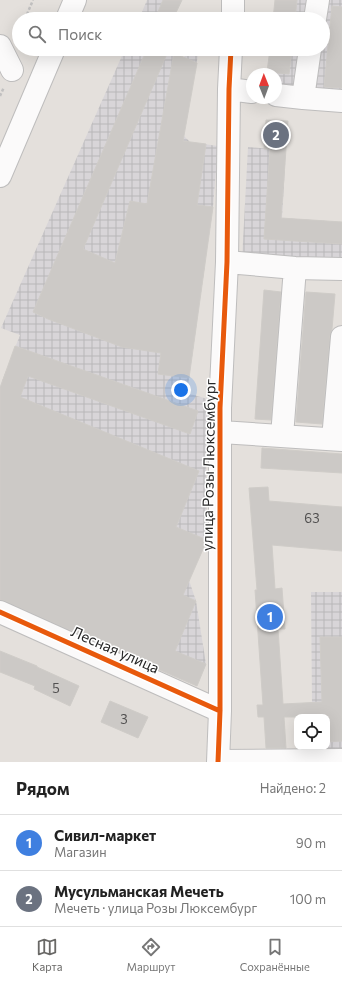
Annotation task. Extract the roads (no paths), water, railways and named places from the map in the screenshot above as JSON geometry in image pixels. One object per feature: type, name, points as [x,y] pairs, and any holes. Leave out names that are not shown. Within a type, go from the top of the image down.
[{"type":"street","points":[[70,12],[75,0]]},
{"type":"street","points":[[233,0],[233,12]]},
{"type":"street","points":[[316,12],[318,0]]},
{"type":"street","points":[[0,46],[12,70]]},
{"type":"street","points":[[0,176],[51,56]]},
{"type":"street","name":"улица Розы Люксембург","points":[[218,761],[220,710],[220,408],[226,262],[231,56]]},
{"type":"street","points":[[303,98],[309,56]]},
{"type":"street","points":[[229,89],[246,91]]},
{"type":"street","points":[[282,96],[342,101]]},
{"type":"street","points":[[226,262],[295,268],[342,270]]},
{"type":"street","points":[[282,436],[295,268]]},
{"type":"street","points":[[221,432],[337,440],[342,337]]},
{"type":"street","name":"Лесная улица","points":[[0,612],[220,710]]},
{"type":"street","points":[[218,761],[342,760]]},
{"type":"place","name":"Мусульманская Мечеть","points":[[276,135]]},
{"type":"place","name":"Сивил-маркет","points":[[270,617]]}]
